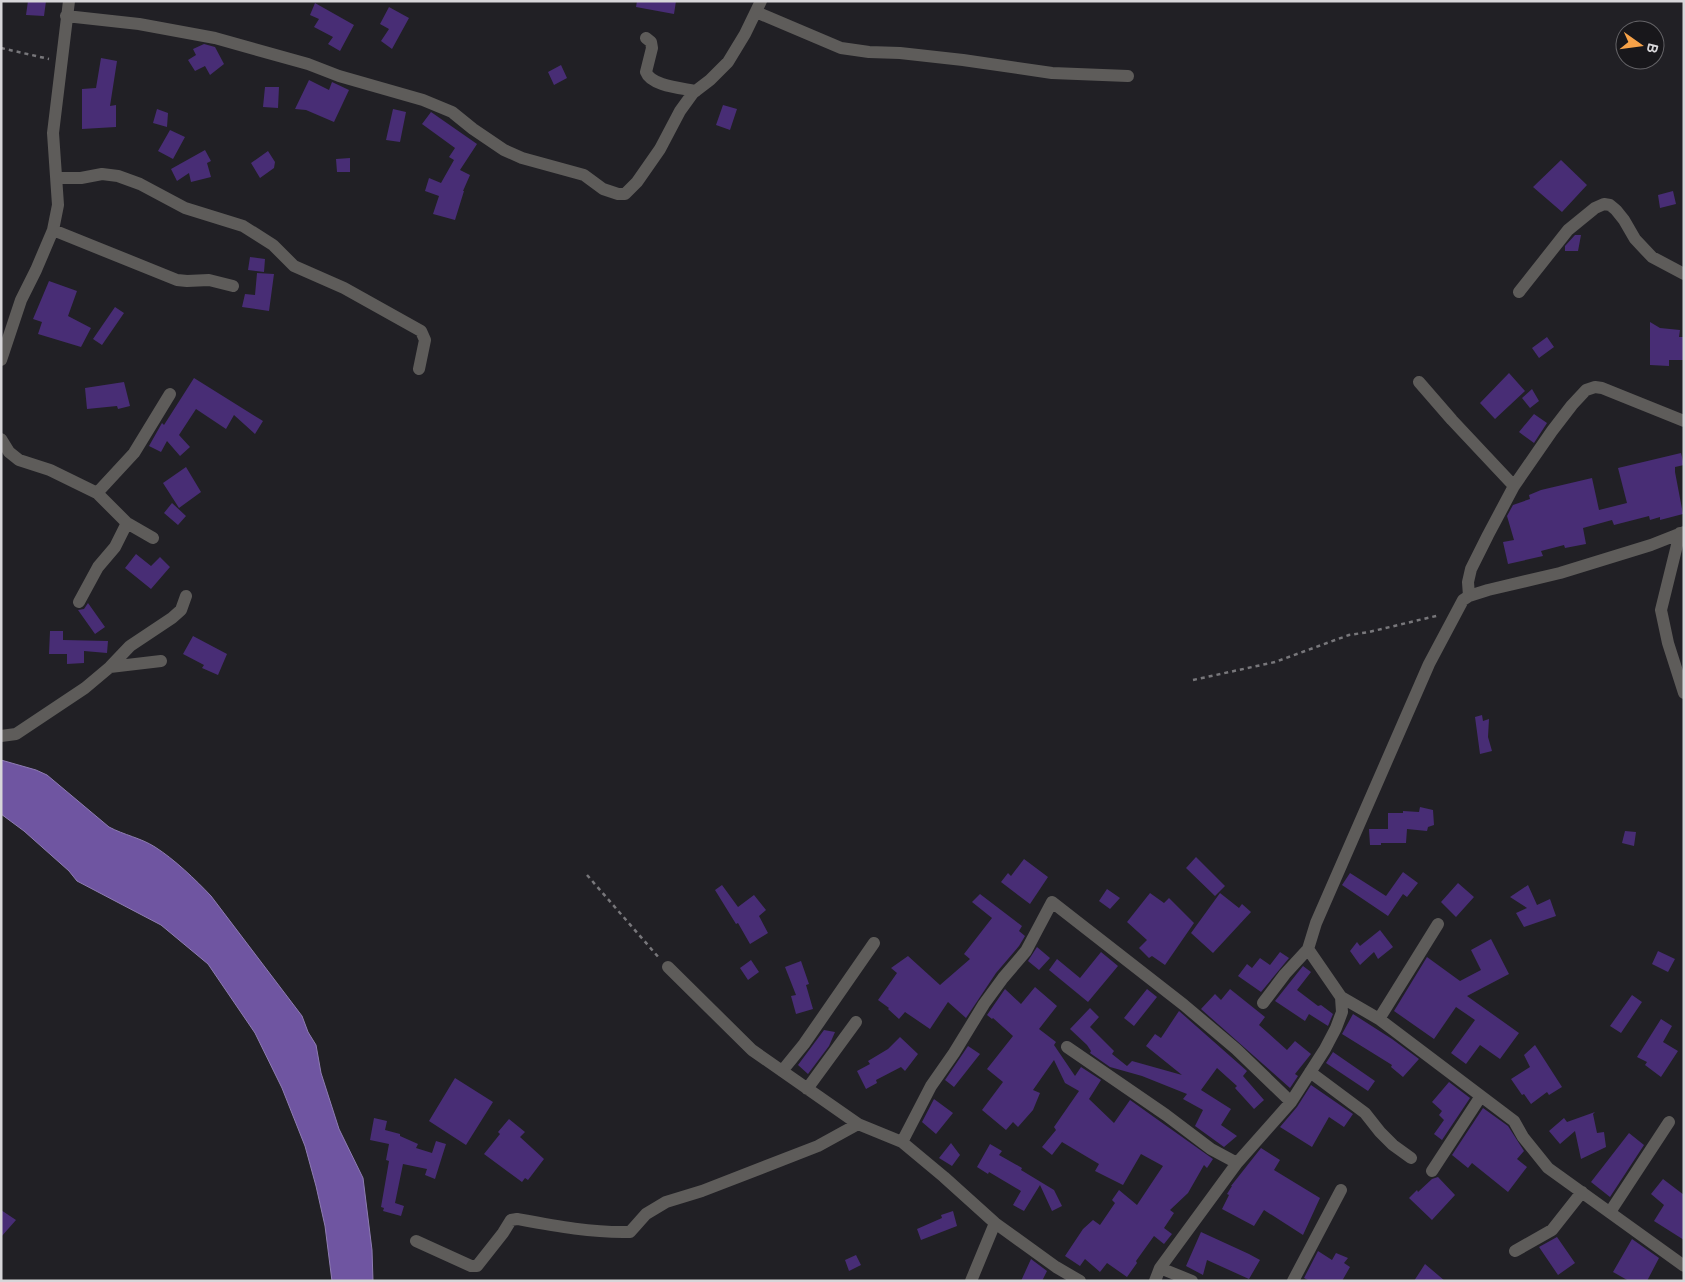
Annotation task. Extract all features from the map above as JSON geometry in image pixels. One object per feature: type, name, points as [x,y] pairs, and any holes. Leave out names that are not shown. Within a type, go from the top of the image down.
[{"type":"street","points":[[1,360],[21,300],[53,230],[58,205],[54,133],[69,1]]},
{"type":"street","points":[[66,16],[139,24],[216,38],[423,100],[452,112],[504,150],[522,158],[584,175],[603,189],[618,194],[624,194],[637,182],[660,149],[680,111],[696,91],[728,62],[758,7],[841,48],[963,60],[1052,73],[1128,76]]},
{"type":"street","points":[[646,38],[651,42],[652,48],[646,72],[647,76],[655,82],[696,91]]},
{"type":"street","points":[[57,178],[81,178],[102,174],[118,176],[140,184],[185,208],[243,226],[273,246],[294,266],[344,288],[421,331],[425,340],[419,369]]},
{"type":"street","points":[[1519,292],[1568,230],[1595,208],[1604,204],[1610,205],[1616,210],[1635,239],[1652,257],[1684,274]]},
{"type":"street","points":[[53,230],[178,280],[209,280],[233,286]]},
{"type":"street","points":[[1419,382],[1514,486]]},
{"type":"street","points":[[1469,596],[1468,582],[1471,570],[1514,486],[1552,431],[1586,390],[1595,387],[1602,388],[1684,421]]},
{"type":"street","points":[[97,493],[134,453],[170,394]]},
{"type":"street","points":[[1,438],[9,452],[19,460],[50,470],[97,493],[127,523],[153,538]]},
{"type":"street","points":[[79,602],[98,567],[114,547],[127,523]]},
{"type":"street","points":[[1263,1003],[1285,974],[1308,949],[1316,923],[1421,682],[1463,600],[1469,596],[1560,573],[1651,546],[1682,532]]},
{"type":"street","points":[[1682,532],[1661,610],[1668,643],[1684,693]]},
{"type":"street","points":[[1,736],[16,734],[85,688],[110,667],[130,646],[181,610],[186,596]]},
{"type":"street","points":[[110,667],[161,661]]},
{"type":"street","points":[[902,1142],[930,1086],[954,1053],[984,1004],[1026,951],[1052,902],[1184,1005],[1236,1049],[1290,1102]]},
{"type":"street","points":[[1379,1019],[1438,924]]},
{"type":"street","points":[[782,1071],[804,1044],[874,943]]},
{"type":"street","points":[[1308,949],[1341,996],[1379,1019],[1514,1121],[1523,1137],[1548,1168],[1684,1266]]},
{"type":"street","points":[[668,967],[752,1050],[858,1124],[902,1142],[995,1222],[1056,1267],[1080,1281]]},
{"type":"street","points":[[1155,1281],[1160,1268],[1237,1163],[1290,1102],[1310,1072],[1336,1028],[1342,1012],[1341,996]]},
{"type":"street","points":[[807,1089],[856,1022]]},
{"type":"street","points":[[1067,1047],[1211,1148],[1237,1163]]},
{"type":"street","points":[[1310,1072],[1365,1113],[1393,1145],[1411,1158]]},
{"type":"street","points":[[1432,1171],[1481,1096]]},
{"type":"street","points":[[1610,1212],[1669,1122]]},
{"type":"street","points":[[416,1241],[471,1266],[477,1266],[511,1220],[517,1219],[564,1228],[608,1233],[630,1232],[646,1214],[666,1202],[702,1191],[818,1146],[858,1124]]},
{"type":"street","points":[[1293,1281],[1341,1190]]},
{"type":"street","points":[[1515,1251],[1552,1230],[1582,1192]]},
{"type":"street","points":[[971,1281],[995,1222]]},
{"type":"street","points":[[1160,1268],[1192,1281]]},
{"type":"path","points":[[1,48],[61,61]]},
{"type":"path","points":[[1193,680],[1275,662],[1349,635],[1456,612]]},
{"type":"path","points":[[587,875],[668,967]]},
{"type":"shaded area","points":[[1,760],[47,775],[109,827],[150,844],[177,864],[211,896],[302,1016],[308,1032],[316,1045],[321,1073],[339,1129],[363,1178],[372,1250],[373,1281],[332,1281],[325,1226],[305,1146],[282,1088],[255,1033],[208,964],[161,925],[77,881],[69,871],[24,831],[1,814]]},
{"type":"building","points":[[28,1],[46,1],[44,16],[26,15]]},
{"type":"building","points":[[637,1],[676,1],[674,14],[636,7]]},
{"type":"building","points":[[315,3],[354,25],[340,51],[328,44],[333,37],[314,27],[319,19],[310,15]]},
{"type":"building","points":[[389,7],[409,18],[392,49],[381,41],[389,29],[380,24]]},
{"type":"building","points":[[204,44],[215,47],[224,64],[210,75],[205,66],[195,71],[188,60],[196,55],[193,49]]},
{"type":"building","points":[[101,58],[117,61],[110,106],[116,105],[116,127],[82,129],[82,89],[96,88]]},
{"type":"building","points":[[561,65],[567,78],[554,85],[548,72]]},
{"type":"building","points":[[309,80],[329,90],[332,82],[349,90],[334,122],[306,110],[295,109]]},
{"type":"building","points":[[265,87],[279,87],[278,108],[263,107]]},
{"type":"building","points":[[723,105],[737,109],[730,130],[716,125]]},
{"type":"building","points":[[157,109],[168,113],[167,127],[153,123]]},
{"type":"building","points":[[393,109],[406,112],[400,142],[386,140]]},
{"type":"building","points":[[431,112],[477,144],[460,170],[470,175],[463,191],[455,220],[433,214],[439,196],[425,191],[429,178],[441,183],[454,160],[449,157],[455,148],[422,124]]},
{"type":"building","points":[[170,130],[185,137],[173,159],[158,151]]},
{"type":"building","points":[[205,150],[211,161],[207,163],[211,177],[191,182],[189,173],[177,181],[171,169]]},
{"type":"building","points":[[268,151],[275,162],[274,168],[260,178],[251,163]]},
{"type":"building","points":[[350,158],[350,172],[337,172],[336,159]]},
{"type":"building","points":[[1561,160],[1587,185],[1562,212],[1533,187]]},
{"type":"building","points":[[1673,191],[1676,204],[1660,208],[1658,195]]},
{"type":"building","points":[[1575,235],[1581,235],[1578,251],[1565,251],[1565,246]]},
{"type":"building","points":[[250,257],[265,259],[264,272],[248,270]]},
{"type":"building","points":[[257,273],[274,274],[269,311],[242,307],[245,294],[255,295]]},
{"type":"building","points":[[49,281],[77,291],[68,316],[91,328],[81,347],[38,334],[42,322],[33,319]]},
{"type":"building","points":[[115,307],[124,313],[102,345],[93,339]]},
{"type":"building","points":[[1650,322],[1660,328],[1680,330],[1679,337],[1684,337],[1684,360],[1669,360],[1669,366],[1650,365]]},
{"type":"building","points":[[1547,337],[1554,347],[1539,358],[1532,348]]},
{"type":"building","points":[[1509,373],[1525,391],[1495,419],[1480,403]]},
{"type":"building","points":[[194,378],[263,421],[255,434],[234,415],[226,429],[196,409],[179,435],[190,447],[180,456],[167,441],[161,452],[149,446],[162,423],[164,425]]},
{"type":"building","points":[[124,382],[130,406],[118,409],[117,406],[87,409],[85,388]]},
{"type":"building","points":[[1532,389],[1539,401],[1530,408],[1522,398]]},
{"type":"building","points":[[1534,414],[1547,423],[1534,443],[1519,432]]},
{"type":"building","points":[[1681,453],[1684,465],[1675,467],[1675,472],[1683,514],[1660,520],[1660,517],[1650,520],[1649,516],[1614,525],[1612,520],[1583,528],[1586,544],[1565,548],[1564,545],[1541,551],[1543,556],[1508,564],[1503,542],[1514,540],[1507,516],[1513,505],[1530,499],[1529,495],[1541,490],[1592,478],[1599,510],[1627,503],[1618,468]]},
{"type":"building","points":[[186,467],[201,492],[179,508],[163,483]]},
{"type":"building","points":[[172,503],[186,516],[178,525],[164,513]]},
{"type":"building","points":[[136,554],[151,566],[160,557],[170,567],[151,589],[125,568]]},
{"type":"building","points":[[88,603],[105,627],[95,634],[78,610],[84,609]]},
{"type":"building","points":[[50,631],[63,631],[63,640],[108,641],[107,653],[84,651],[84,663],[67,664],[67,654],[49,654]]},
{"type":"building","points":[[193,636],[227,654],[218,675],[202,668],[204,665],[183,654]]},
{"type":"building","points":[[1482,715],[1483,721],[1489,719],[1488,737],[1492,751],[1480,754],[1475,717]]},
{"type":"building","points":[[1420,807],[1433,810],[1434,825],[1428,827],[1427,831],[1407,829],[1406,843],[1370,845],[1369,829],[1388,829],[1388,813],[1403,813],[1403,811],[1419,812]]},
{"type":"building","points":[[1625,831],[1636,832],[1634,846],[1622,843]]},
{"type":"building","points":[[1196,857],[1225,886],[1215,896],[1186,868]]},
{"type":"building","points":[[1024,859],[1048,877],[1030,904],[1001,882],[1008,873],[1011,876]]},
{"type":"building","points":[[1403,872],[1418,883],[1407,897],[1403,894],[1388,916],[1342,885],[1350,873],[1386,896]]},
{"type":"building","points":[[1458,883],[1474,897],[1456,917],[1441,902]]},
{"type":"building","points":[[722,885],[738,907],[754,895],[766,910],[759,916],[768,933],[750,944],[715,890]]},
{"type":"building","points":[[1528,885],[1537,905],[1550,899],[1556,916],[1524,927],[1516,913],[1527,908],[1510,897]]},
{"type":"building","points":[[1107,889],[1120,898],[1110,909],[1099,901]]},
{"type":"building","points":[[1150,893],[1164,903],[1169,898],[1194,923],[1165,965],[1152,956],[1149,958],[1139,948],[1147,940],[1127,922]]},
{"type":"building","points":[[1220,893],[1239,908],[1242,904],[1251,912],[1213,953],[1191,933]]},
{"type":"building","points":[[980,894],[1022,926],[1019,931],[1025,936],[1019,946],[996,973],[966,1018],[948,1002],[930,1029],[905,1012],[899,1019],[878,1000],[897,973],[891,968],[908,956],[940,985],[970,959],[964,954],[992,918],[972,902]]},
{"type":"building","points":[[1380,930],[1393,947],[1378,959],[1374,952],[1360,965],[1350,951],[1357,942],[1360,946]]},
{"type":"building","points":[[1491,939],[1509,974],[1467,996],[1519,1033],[1500,1059],[1480,1045],[1466,1064],[1451,1053],[1475,1020],[1456,1007],[1434,1039],[1394,1011],[1427,957],[1460,981],[1481,970],[1471,950]]},
{"type":"building","points":[[1037,947],[1050,958],[1039,970],[1028,961]]},
{"type":"building","points":[[1658,951],[1675,959],[1668,972],[1652,964]]},
{"type":"building","points":[[1101,952],[1118,966],[1088,1002],[1049,970],[1057,959],[1080,978]]},
{"type":"building","points":[[1280,952],[1289,958],[1261,992],[1238,976],[1247,964],[1252,968],[1260,958],[1270,965]]},
{"type":"building","points":[[751,960],[759,972],[748,980],[740,968]]},
{"type":"building","points":[[801,961],[809,984],[806,985],[813,1009],[796,1014],[791,996],[796,995],[785,967]]},
{"type":"building","points":[[1303,966],[1311,972],[1297,990],[1318,1006],[1321,1005],[1333,1014],[1328,1026],[1309,1014],[1305,1021],[1275,1001]]},
{"type":"building","points":[[1035,987],[1057,1006],[1039,1029],[1056,1042],[1054,1045],[1075,1076],[1081,1067],[1101,1080],[1089,1099],[1114,1123],[1130,1100],[1213,1159],[1207,1168],[1204,1165],[1188,1193],[1170,1210],[1174,1213],[1164,1228],[1172,1234],[1164,1244],[1154,1236],[1127,1277],[1107,1263],[1100,1272],[1085,1259],[1080,1266],[1065,1256],[1083,1229],[1093,1220],[1100,1225],[1115,1203],[1112,1200],[1119,1190],[1137,1205],[1163,1166],[1141,1154],[1123,1185],[1095,1171],[1099,1164],[1062,1142],[1052,1155],[1042,1147],[1056,1130],[1054,1127],[1079,1091],[1065,1083],[1054,1060],[1033,1090],[1040,1093],[1033,1110],[1018,1127],[1013,1122],[1006,1130],[982,1110],[1003,1082],[987,1069],[1013,1036],[987,1015],[1005,989],[1021,1004]]},
{"type":"building","points":[[1147,989],[1157,997],[1134,1026],[1124,1018]]},
{"type":"building","points":[[1230,989],[1265,1017],[1259,1025],[1287,1050],[1295,1041],[1311,1054],[1295,1074],[1298,1076],[1290,1088],[1201,1009],[1215,994],[1221,1000]]},
{"type":"building","points":[[1632,995],[1642,1002],[1621,1033],[1610,1026]]},
{"type":"building","points":[[1090,1008],[1099,1017],[1090,1027],[1114,1051],[1112,1054],[1127,1066],[1132,1061],[1182,1075],[1146,1046],[1155,1034],[1161,1038],[1179,1011],[1247,1071],[1243,1076],[1264,1100],[1254,1109],[1235,1088],[1237,1086],[1217,1068],[1201,1090],[1231,1109],[1221,1125],[1237,1136],[1224,1147],[1195,1126],[1203,1110],[1183,1099],[1187,1094],[1142,1076],[1110,1067],[1090,1053],[1091,1051],[1087,1045],[1070,1029]]},
{"type":"building","points":[[1353,1014],[1419,1059],[1403,1077],[1391,1067],[1392,1065],[1342,1034]]},
{"type":"building","points":[[1661,1019],[1672,1026],[1663,1042],[1678,1051],[1661,1077],[1645,1065],[1647,1062],[1637,1057]]},
{"type":"building","points":[[824,1030],[835,1032],[829,1046],[808,1074],[798,1065]]},
{"type":"building","points":[[900,1037],[918,1054],[905,1071],[901,1067],[876,1080],[877,1083],[866,1089],[857,1071],[870,1064],[868,1061],[888,1049]]},
{"type":"building","points":[[1535,1045],[1562,1087],[1549,1095],[1547,1092],[1531,1104],[1511,1079],[1530,1067],[1524,1055]]},
{"type":"building","points":[[968,1046],[980,1054],[954,1087],[945,1080]]},
{"type":"building","points":[[1333,1052],[1375,1081],[1368,1091],[1326,1063]]},
{"type":"building","points":[[455,1078],[493,1102],[466,1145],[429,1121]]},
{"type":"building","points":[[1449,1082],[1470,1098],[1442,1140],[1434,1134],[1444,1120],[1439,1115],[1442,1111],[1432,1102]]},
{"type":"building","points":[[1311,1085],[1353,1114],[1344,1127],[1329,1117],[1312,1147],[1280,1127],[1297,1107]]},
{"type":"building","points":[[934,1099],[953,1113],[936,1134],[922,1122]]},
{"type":"building","points":[[1483,1108],[1508,1126],[1524,1151],[1517,1159],[1527,1167],[1508,1192],[1472,1163],[1468,1168],[1452,1155]]},
{"type":"building","points":[[1595,1112],[1593,1114],[1597,1133],[1604,1132],[1606,1147],[1581,1159],[1575,1131],[1560,1144],[1549,1131],[1564,1118],[1567,1122]]},
{"type":"building","points":[[374,1118],[387,1121],[385,1130],[400,1134],[400,1136],[418,1144],[416,1148],[432,1153],[436,1141],[446,1144],[435,1179],[425,1175],[427,1169],[403,1164],[395,1203],[404,1206],[401,1216],[383,1211],[384,1208],[381,1207],[389,1161],[386,1160],[389,1144],[370,1140]]},
{"type":"building","points":[[509,1119],[525,1132],[520,1137],[544,1159],[528,1180],[525,1178],[522,1182],[484,1154]]},
{"type":"building","points":[[1629,1133],[1644,1145],[1610,1197],[1591,1182]]},
{"type":"building","points":[[951,1143],[960,1155],[952,1166],[939,1158]]},
{"type":"building","points":[[990,1144],[1002,1151],[999,1155],[1054,1190],[1062,1206],[1052,1211],[1040,1185],[1024,1211],[1013,1205],[1021,1191],[977,1167]]},
{"type":"building","points":[[1261,1148],[1280,1160],[1274,1170],[1320,1198],[1303,1235],[1264,1210],[1254,1226],[1222,1209],[1231,1186]]},
{"type":"building","points":[[1438,1177],[1455,1195],[1432,1220],[1409,1198],[1432,1179]]},
{"type":"building","points":[[1663,1179],[1684,1195],[1684,1240],[1654,1221],[1664,1205],[1651,1194]]},
{"type":"building","points":[[1,1210],[16,1220],[1,1237]]},
{"type":"building","points":[[953,1211],[957,1226],[921,1240],[917,1229],[942,1218],[941,1215]]},
{"type":"building","points":[[1201,1232],[1260,1260],[1249,1279],[1207,1260],[1203,1275],[1186,1266]]},
{"type":"building","points":[[1557,1237],[1575,1263],[1558,1275],[1539,1247]]},
{"type":"building","points":[[1632,1239],[1659,1258],[1647,1281],[1629,1281],[1613,1272]]},
{"type":"building","points":[[1318,1251],[1332,1260],[1336,1253],[1348,1258],[1344,1263],[1350,1267],[1342,1281],[1310,1281],[1304,1278]]},
{"type":"building","points":[[856,1255],[861,1265],[849,1271],[845,1260]]},
{"type":"building","points":[[1031,1259],[1047,1271],[1042,1281],[1021,1281]]},
{"type":"building","points":[[1425,1264],[1445,1281],[1414,1281]]}]
